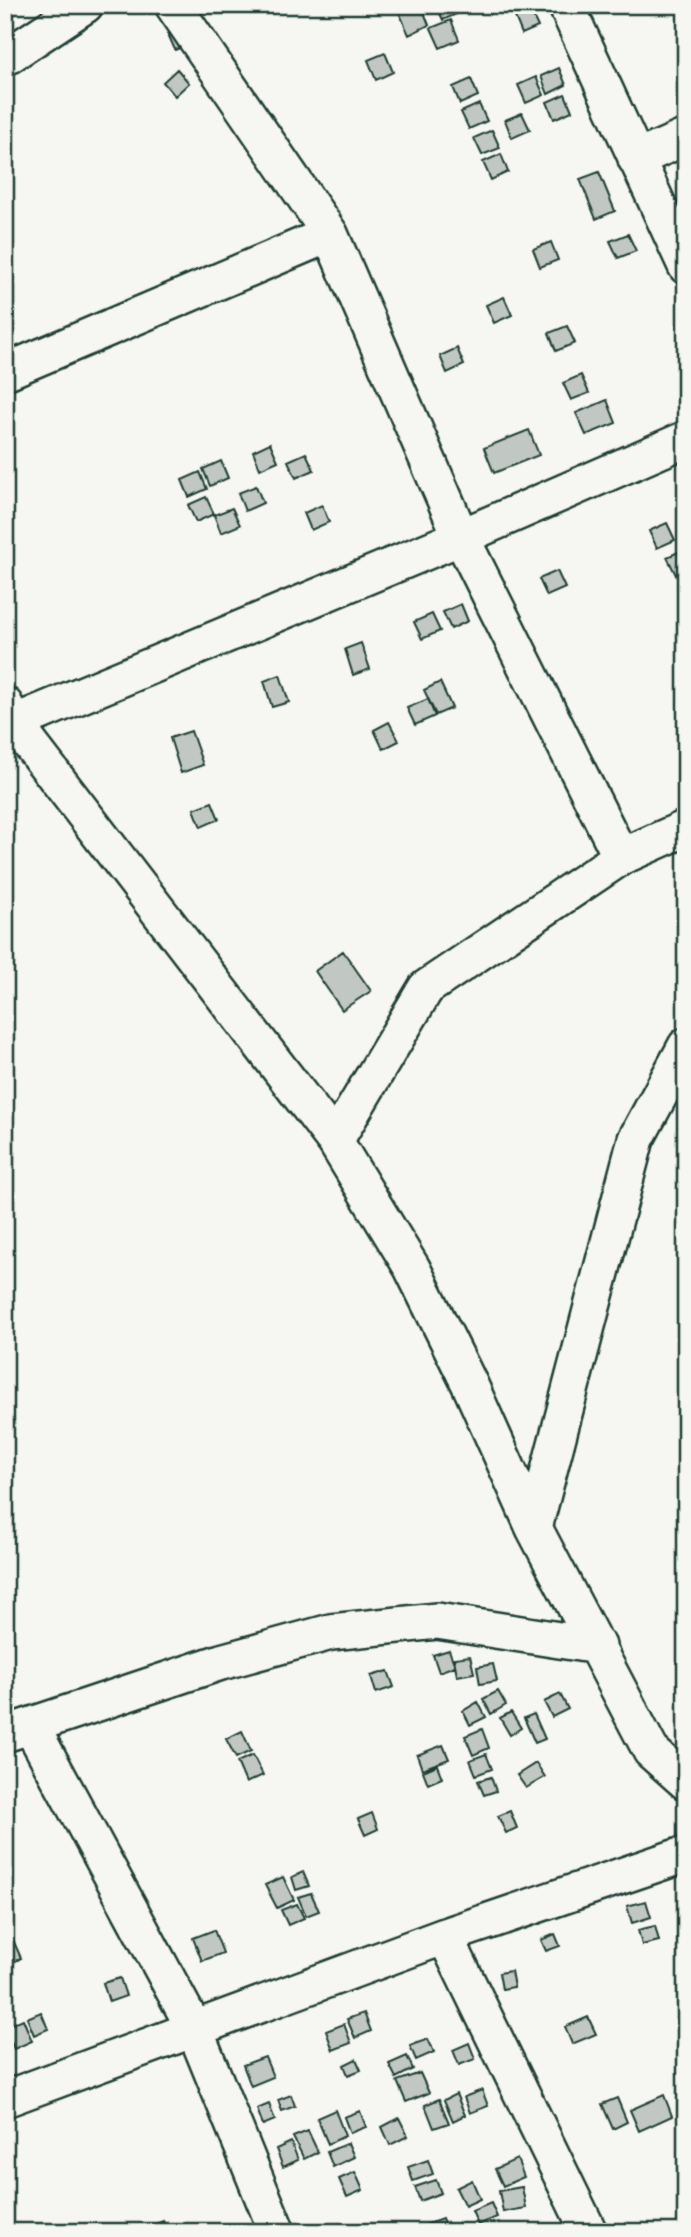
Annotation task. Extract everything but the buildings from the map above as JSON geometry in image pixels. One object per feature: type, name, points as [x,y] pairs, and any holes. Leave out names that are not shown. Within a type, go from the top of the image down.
[{"type":"street","points":[[5,58],[85,5]]},
{"type":"street","points":[[173,5],[330,234],[461,537],[621,857]]},
{"type":"street","points":[[566,5],[686,266]]},
{"type":"street","points":[[636,159],[686,138]]},
{"type":"street","points":[[5,372],[330,234]]},
{"type":"street","points":[[686,439],[461,537],[10,714],[334,1141],[412,1268],[471,1385],[534,1528],[651,1751],[686,1782]]},
{"type":"street","points":[[334,1141],[426,988],[621,857],[686,828]]},
{"type":"street","points":[[534,1528],[636,1139],[686,1046]]},
{"type":"street","points":[[277,2232],[194,2028],[18,1730],[221,1662],[331,1632],[437,1621],[597,1646]]},
{"type":"street","points":[[5,2099],[445,1936],[686,1854]]},
{"type":"street","points":[[445,1936],[589,2232]]}]
